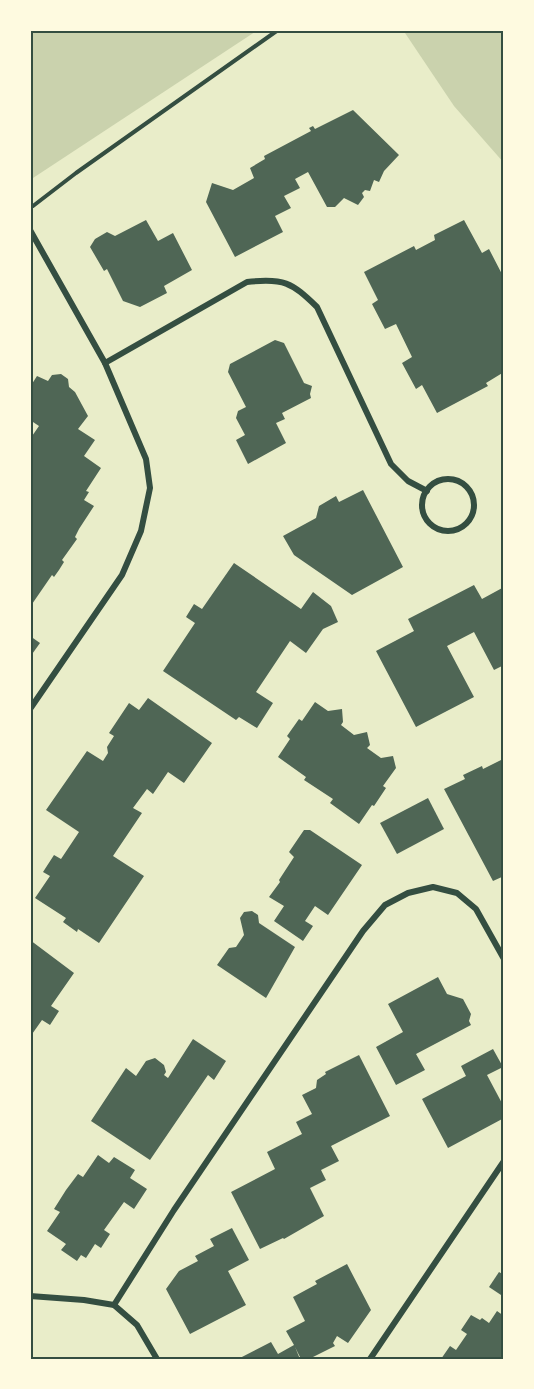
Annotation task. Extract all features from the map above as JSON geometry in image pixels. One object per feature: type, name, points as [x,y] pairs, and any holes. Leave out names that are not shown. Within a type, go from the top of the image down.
[{"type":"street","points":[[30,230],[105,363],[146,459],[150,488],[141,531],[122,575],[30,710]]},
{"type":"street","points":[[105,363],[247,282],[272,279],[297,287],[317,308],[391,464],[408,481],[427,491]]},
{"type":"street","points":[[440,478],[461,481],[470,490],[474,502],[473,511],[468,520],[462,527],[447,531],[433,527],[424,517],[421,508],[422,499],[427,491],[440,478]]},
{"type":"street","points":[[114,1305],[174,1210],[357,941],[385,905],[408,894],[433,887],[457,893],[476,909],[502,949],[504,959]]},
{"type":"street","points":[[370,1359],[504,1161]]},
{"type":"street","points":[[30,1296],[114,1305],[137,1325],[157,1359]]},
{"type":"path","points":[[30,209],[76,173],[278,30]]},
{"type":"green space","points":[[30,30],[258,30],[33,178],[30,176]]},
{"type":"green space","points":[[403,30],[504,30],[504,163],[454,106]]},
{"type":"building","points":[[353,110],[399,155],[384,171],[379,182],[374,180],[370,191],[365,190],[362,193],[364,197],[358,205],[344,198],[335,207],[327,207],[308,172],[295,179],[300,188],[284,196],[291,208],[275,216],[283,232],[235,257],[206,202],[212,183],[233,190],[254,178],[250,168],[265,159],[264,156],[311,131],[309,128],[313,126],[315,129]]},
{"type":"building","points":[[146,220],[158,241],[173,233],[192,270],[164,286],[167,293],[140,307],[123,301],[107,269],[104,271],[90,247],[95,239],[107,232],[115,236]]},
{"type":"building","points":[[464,220],[482,253],[489,249],[504,278],[504,372],[486,383],[488,386],[437,413],[422,385],[416,389],[402,363],[412,357],[396,324],[385,329],[372,304],[378,300],[364,272],[414,246],[416,250],[435,240],[434,235]]},
{"type":"building","points":[[275,340],[284,343],[304,383],[312,386],[311,398],[282,413],[285,419],[276,423],[286,443],[248,464],[236,440],[245,435],[236,418],[238,411],[246,407],[228,372],[230,364]]},
{"type":"building","points":[[61,374],[68,379],[69,387],[75,392],[88,416],[78,429],[95,440],[84,456],[101,468],[86,491],[89,492],[84,500],[94,506],[79,529],[75,537],[77,539],[62,560],[64,562],[59,570],[54,577],[52,575],[30,607],[30,439],[39,426],[30,420],[30,387],[37,376],[48,381],[52,375]]},
{"type":"building","points":[[363,490],[403,567],[352,595],[294,555],[283,536],[316,518],[319,506],[336,496],[339,502]]},
{"type":"building","points":[[234,563],[301,609],[313,592],[331,606],[338,622],[323,629],[306,653],[290,641],[256,692],[273,703],[257,728],[239,717],[236,720],[163,671],[195,623],[186,617],[194,604],[202,609]]},
{"type":"building","points":[[474,585],[482,599],[504,587],[504,665],[494,670],[474,632],[447,646],[474,697],[416,727],[376,651],[414,631],[408,619]]},
{"type":"building","points":[[30,636],[40,643],[30,657]]},
{"type":"building","points":[[148,698],[212,743],[184,783],[168,772],[153,794],[147,789],[133,808],[142,813],[113,856],[144,876],[99,943],[78,929],[77,932],[63,922],[66,918],[35,898],[50,876],[43,872],[54,855],[61,859],[79,832],[46,810],[87,751],[103,761],[108,753],[107,747],[114,736],[109,733],[129,703],[139,710]]},
{"type":"building","points":[[315,702],[328,711],[342,709],[343,722],[341,725],[354,735],[367,732],[370,745],[367,748],[381,758],[393,756],[396,768],[383,786],[386,788],[359,824],[330,803],[333,799],[304,780],[306,777],[278,757],[290,739],[287,736],[299,719],[302,721]]},
{"type":"building","points":[[503,759],[504,876],[493,881],[444,789],[465,779],[463,775],[482,766],[483,769]]},
{"type":"building","points":[[428,798],[444,829],[397,854],[380,823]]},
{"type":"building","points":[[304,830],[310,830],[362,865],[328,915],[315,906],[305,921],[313,926],[303,941],[274,921],[284,906],[269,897],[294,857],[289,852]]},
{"type":"building","points":[[252,911],[258,915],[259,923],[295,947],[266,998],[217,965],[229,948],[236,947],[244,935],[240,918],[244,912]]},
{"type":"building","points":[[30,940],[74,973],[51,1006],[59,1011],[50,1025],[42,1020],[30,1037]]},
{"type":"building","points":[[438,977],[447,994],[463,999],[471,1014],[469,1021],[471,1025],[416,1054],[425,1070],[396,1085],[376,1047],[403,1032],[388,1004]]},
{"type":"building","points":[[193,1039],[226,1061],[214,1080],[208,1075],[150,1160],[91,1121],[126,1068],[136,1076],[146,1061],[155,1058],[164,1065],[166,1072],[164,1075],[168,1078]]},
{"type":"building","points":[[493,1049],[503,1067],[487,1075],[504,1107],[504,1118],[448,1148],[422,1099],[466,1076],[461,1066]]},
{"type":"building","points":[[359,1055],[390,1116],[331,1146],[339,1161],[321,1170],[326,1180],[310,1188],[324,1216],[284,1239],[260,1249],[231,1192],[275,1169],[267,1152],[302,1134],[296,1122],[312,1114],[302,1095],[316,1088],[317,1080],[326,1074],[325,1072]]},
{"type":"building","points":[[98,1155],[109,1163],[114,1157],[135,1170],[130,1178],[147,1189],[134,1209],[124,1202],[104,1230],[110,1234],[101,1248],[95,1244],[86,1258],[81,1255],[77,1261],[61,1250],[66,1244],[47,1231],[60,1212],[54,1209],[66,1190],[78,1174],[83,1177]]},
{"type":"building","points":[[232,1228],[249,1260],[228,1271],[246,1305],[190,1334],[166,1289],[179,1271],[198,1261],[195,1256],[214,1246],[210,1239]]},
{"type":"building","points":[[347,1264],[371,1310],[348,1343],[337,1336],[333,1343],[335,1346],[309,1359],[301,1359],[295,1347],[300,1359],[238,1359],[271,1342],[278,1354],[294,1345],[286,1331],[305,1321],[293,1297],[317,1284],[315,1281]]},
{"type":"building","points":[[499,1272],[504,1275],[504,1297],[489,1287]]},
{"type":"building","points":[[497,1311],[504,1316],[504,1359],[441,1359],[450,1346],[456,1350],[467,1334],[461,1330],[471,1315],[489,1323]]}]
